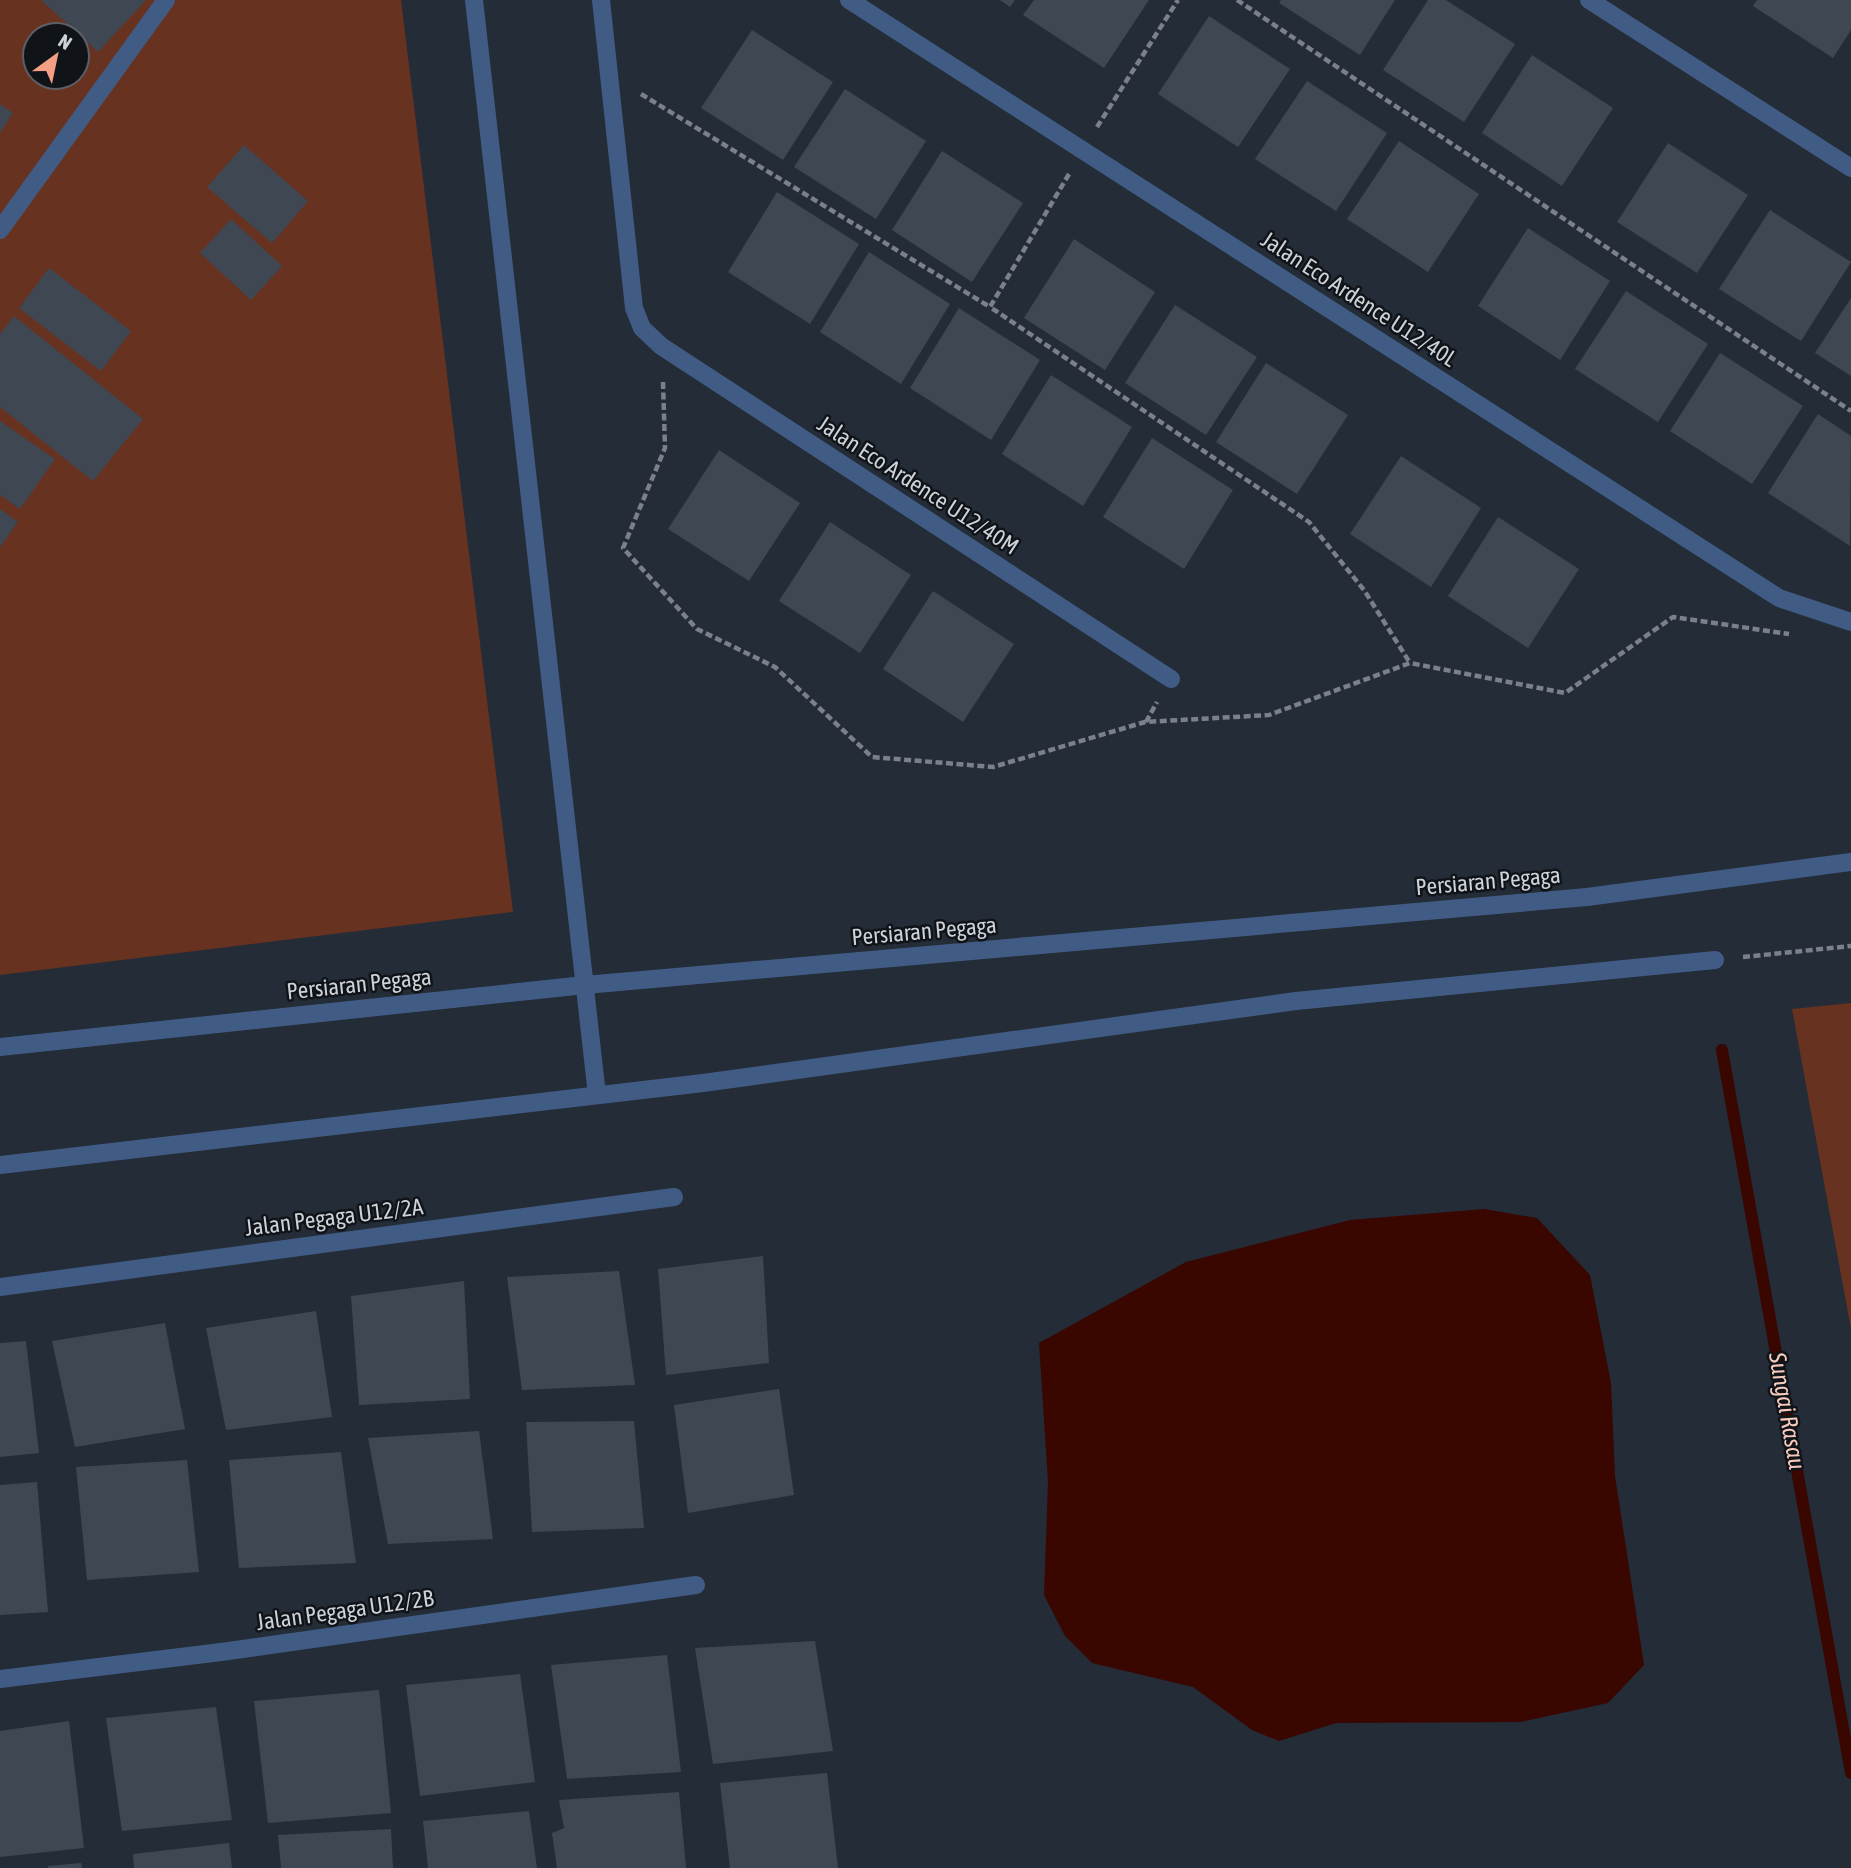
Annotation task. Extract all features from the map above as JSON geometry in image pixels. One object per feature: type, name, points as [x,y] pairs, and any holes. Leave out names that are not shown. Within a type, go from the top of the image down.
[{"type":"street","points":[[0,229],[166,0]]},
{"type":"street","points":[[474,0],[597,1095]]},
{"type":"street","points":[[601,0],[609,75]]},
{"type":"street","name":"Jalan Eco Ardence U12/40L","points":[[849,0],[1779,598],[1851,622]]},
{"type":"street","points":[[1589,0],[1851,168]]},
{"type":"street","name":"Jalan Eco Ardence U12/40M","points":[[609,75],[634,308],[642,328],[661,346],[1171,679]]},
{"type":"street","name":"Persiaran Pegaga","points":[[0,1046],[585,985],[1587,897],[1851,862]]},
{"type":"street","points":[[0,1165],[597,1095],[1296,1001],[1714,960]]},
{"type":"street","name":"Jalan Pegaga U12/2A","points":[[0,1287],[674,1197]]},
{"type":"street","name":"Jalan Pegaga U12/2B","points":[[0,1679],[221,1652],[696,1585]]},
{"type":"path","points":[[990,307],[1083,150],[1178,0]]},
{"type":"path","points":[[1237,0],[1851,411]]},
{"type":"path","points":[[609,75],[990,307],[1309,523],[1364,590],[1410,663]]},
{"type":"path","points":[[1714,960],[1851,946]]},
{"type":"shaded area","points":[[0,0],[401,0],[513,912],[0,975]]},
{"type":"shaded area","points":[[1851,1003],[1851,1329],[1792,1009]]},
{"type":"shaded area","points":[[1484,1209],[1537,1218],[1590,1275],[1611,1383],[1615,1476],[1644,1665],[1608,1703],[1520,1722],[1336,1723],[1279,1741],[1252,1730],[1193,1687],[1092,1663],[1065,1636],[1044,1595],[1048,1482],[1039,1343],[1186,1262],[1350,1220]]},
{"type":"building","points":[[41,0],[146,0],[98,52],[91,46],[91,21],[64,21]]},
{"type":"building","points":[[1000,0],[1015,0],[1010,7]]},
{"type":"building","points":[[1034,0],[1149,0],[1104,68],[1023,15]]},
{"type":"building","points":[[1281,0],[1395,0],[1360,55],[1279,3]]},
{"type":"building","points":[[1428,0],[1446,0],[1515,44],[1464,122],[1383,70]]},
{"type":"building","points":[[1757,0],[1851,0],[1851,30],[1833,58],[1753,6]]},
{"type":"building","points":[[1209,16],[1290,69],[1238,147],[1158,94]]},
{"type":"building","points":[[752,30],[833,82],[783,160],[701,108]]},
{"type":"building","points":[[1532,55],[1613,108],[1562,186],[1482,133]]},
{"type":"building","points":[[1307,81],[1387,133],[1336,211],[1255,159]]},
{"type":"building","points":[[845,89],[926,141],[876,219],[794,167]]},
{"type":"building","points":[[0,104],[13,113],[0,133]]},
{"type":"building","points":[[1399,141],[1479,194],[1428,272],[1347,219]]},
{"type":"building","points":[[1668,143],[1748,195],[1697,273],[1617,222]]},
{"type":"building","points":[[244,145],[308,201],[272,243],[207,187]]},
{"type":"building","points":[[942,151],[1023,203],[972,282],[892,230]]},
{"type":"building","points":[[777,192],[859,244],[810,324],[728,272]]},
{"type":"building","points":[[1770,210],[1851,262],[1801,341],[1719,289]]},
{"type":"building","points":[[231,219],[282,266],[251,300],[200,253]]},
{"type":"building","points":[[1528,228],[1610,281],[1560,360],[1478,306]]},
{"type":"building","points":[[1074,239],[1155,292],[1105,370],[1024,318]]},
{"type":"building","points":[[869,252],[950,304],[901,384],[820,332]]},
{"type":"building","points":[[49,268],[131,331],[101,371],[19,308]]},
{"type":"building","points":[[1626,291],[1708,344],[1658,422],[1575,369]]},
{"type":"building","points":[[1851,298],[1851,376],[1815,353]]},
{"type":"building","points":[[1175,305],[1257,357],[1206,435],[1125,383]]},
{"type":"building","points":[[959,308],[1040,360],[991,440],[910,388]]},
{"type":"building","points":[[14,316],[143,419],[93,481],[0,407],[0,334]]},
{"type":"building","points":[[1720,353],[1803,406],[1752,484],[1670,431]]},
{"type":"building","points":[[1266,363],[1348,415],[1297,494],[1216,442]]},
{"type":"building","points":[[1051,375],[1132,427],[1083,506],[1002,454]]},
{"type":"building","points":[[1818,414],[1851,436],[1850,546],[1768,493]]},
{"type":"building","points":[[0,421],[55,459],[20,509],[0,495]]},
{"type":"building","points":[[1152,438],[1233,490],[1184,569],[1103,517]]},
{"type":"building","points":[[719,450],[800,503],[749,581],[668,529]]},
{"type":"building","points":[[1401,456],[1481,508],[1431,587],[1350,534]]},
{"type":"building","points":[[0,509],[18,522],[0,547]]},
{"type":"building","points":[[1498,517],[1579,569],[1528,648],[1448,596]]},
{"type":"building","points":[[830,522],[911,575],[860,653],[779,601]]},
{"type":"building","points":[[933,591],[1014,644],[963,722],[883,669]]},
{"type":"building","points":[[763,1256],[769,1363],[666,1375],[658,1269]]},
{"type":"building","points":[[619,1271],[635,1385],[522,1390],[507,1277]]},
{"type":"building","points":[[464,1281],[470,1399],[359,1405],[351,1296]]},
{"type":"building","points":[[316,1311],[332,1417],[226,1430],[206,1328]]},
{"type":"building","points":[[165,1323],[185,1429],[75,1447],[52,1341]]},
{"type":"building","points":[[26,1341],[39,1453],[0,1457],[0,1343]]},
{"type":"building","points":[[779,1389],[794,1495],[688,1513],[674,1405]]},
{"type":"building","points":[[634,1421],[644,1528],[532,1532],[526,1422]]},
{"type":"building","points":[[479,1431],[493,1539],[388,1544],[368,1438]]},
{"type":"building","points":[[341,1452],[356,1563],[239,1568],[229,1460]]},
{"type":"building","points":[[187,1460],[199,1572],[87,1580],[76,1467]]},
{"type":"building","points":[[37,1482],[48,1612],[0,1615],[0,1485]]},
{"type":"building","points":[[815,1641],[833,1751],[713,1764],[695,1648]]},
{"type":"building","points":[[667,1655],[681,1772],[567,1779],[551,1665]]},
{"type":"building","points":[[520,1674],[535,1782],[420,1796],[406,1685]]},
{"type":"building","points":[[379,1690],[391,1813],[268,1823],[254,1701]]},
{"type":"building","points":[[216,1707],[232,1820],[122,1831],[106,1718]]},
{"type":"building","points":[[69,1721],[84,1848],[0,1857],[0,1731]]},
{"type":"building","points":[[827,1773],[838,1868],[730,1868],[720,1783]]},
{"type":"building","points":[[679,1792],[686,1868],[557,1868],[552,1833],[564,1828],[559,1800]]},
{"type":"building","points":[[529,1811],[537,1868],[428,1868],[423,1821]]},
{"type":"building","points":[[391,1829],[393,1868],[281,1868],[278,1835]]},
{"type":"building","points":[[229,1843],[232,1868],[134,1868],[133,1854]]},
{"type":"building","points":[[81,1863],[82,1868],[48,1868],[48,1866]]},
{"type":"waterway","name":"Sungai Rasau","points":[[1722,1050],[1851,1773]]}]
